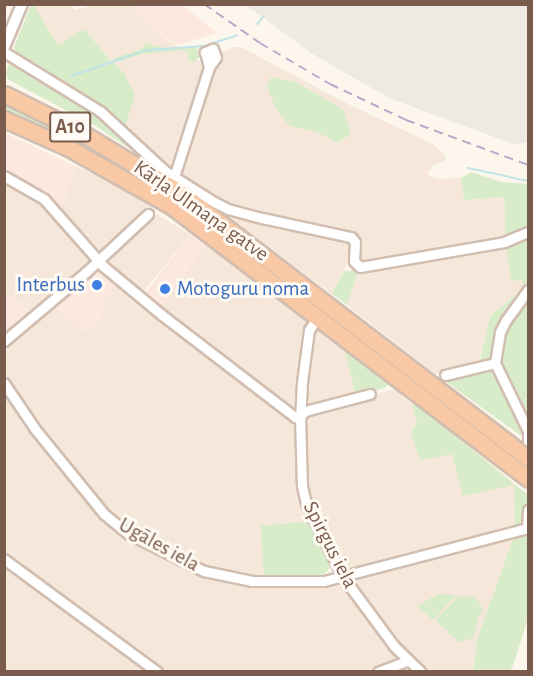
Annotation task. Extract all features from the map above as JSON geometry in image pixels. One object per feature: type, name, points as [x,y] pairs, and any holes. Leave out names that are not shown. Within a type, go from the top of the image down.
[{"type":"highway","name":"Kārļa Ulmaņa gatve","points":[[4,94],[77,130],[181,193],[528,458]]},
{"type":"highway","name":"Kārļa Ulmaņa gatve","points":[[4,119],[68,147],[173,207],[528,478]]},
{"type":"street","points":[[4,47],[22,4]]},
{"type":"street","points":[[4,52],[100,111],[174,177],[228,209],[351,237],[355,242],[354,261],[360,267],[504,242],[528,232]]},
{"type":"street","points":[[174,177],[209,67]]},
{"type":"street","points":[[4,176],[44,199],[97,260],[295,417],[305,411],[370,394]]},
{"type":"street","points":[[4,341],[148,214]]},
{"type":"street","points":[[528,290],[500,332],[495,363],[528,431],[528,441]]},
{"type":"street","name":"Spirgus iela","points":[[313,324],[309,330],[300,416],[304,495],[311,515],[343,577],[407,661],[421,672]]},
{"type":"street","points":[[445,375],[495,363]]},
{"type":"street","name":"Ugāles iela","points":[[4,383],[35,429],[104,514],[129,534],[204,571],[230,577],[274,582],[324,581],[528,528]]},
{"type":"street","points":[[528,510],[528,528]]},
{"type":"street","points":[[4,559],[157,672]]},
{"type":"street","points":[[378,672],[407,661]]},
{"type":"shaded area","points":[[33,5],[71,5],[75,10],[94,5],[130,5],[158,34],[202,63],[205,69],[175,168],[169,171],[124,130],[115,65],[84,29],[58,45]]},
{"type":"shaded area","points":[[130,5],[182,5],[217,33],[178,45],[158,34]]},
{"type":"shaded area","points":[[246,5],[528,5],[528,142],[513,144],[389,98],[314,55]]},
{"type":"shaded area","points":[[234,47],[241,47],[350,105],[433,144],[445,155],[445,161],[434,165],[427,174],[436,179],[461,178],[465,200],[504,197],[506,241],[365,265],[356,261],[360,236],[228,208],[177,176],[218,54]]},
{"type":"shaded area","points":[[5,133],[75,166],[59,214],[5,174]]},
{"type":"shaded area","points":[[75,166],[105,179],[152,207],[97,254],[59,214]]},
{"type":"shaded area","points":[[4,178],[43,201],[94,259],[33,315],[18,299],[5,298]]},
{"type":"shaded area","points":[[233,213],[351,241],[352,254],[332,294],[230,219]]},
{"type":"shaded area","points":[[156,214],[190,234],[141,295],[101,259]]},
{"type":"shaded area","points":[[190,234],[206,246],[159,308],[143,296]]},
{"type":"shaded area","points":[[505,244],[523,279],[524,288],[490,316],[478,366],[435,374],[347,305],[358,270]]},
{"type":"shaded area","points":[[206,246],[309,318],[302,358],[299,410],[295,412],[157,308]]},
{"type":"shaded area","points":[[98,266],[119,282],[101,303],[107,309],[86,333],[51,304]]},
{"type":"shaded area","points":[[119,282],[295,420],[298,426],[304,508],[310,521],[262,526],[264,578],[215,570],[198,564],[120,523],[27,413],[5,377],[4,346],[51,304],[106,309],[100,303]]},
{"type":"shaded area","points":[[5,298],[18,299],[33,315],[5,338]]},
{"type":"shaded area","points":[[315,325],[344,347],[356,396],[308,408],[304,404],[305,377],[311,331]]},
{"type":"shaded area","points":[[395,389],[412,405],[417,422],[411,432],[420,460],[452,453],[514,485],[515,531],[344,574],[305,487],[304,415],[307,411]]},
{"type":"shaded area","points":[[4,393],[21,419],[104,519],[120,533],[136,542],[253,585],[337,584],[345,590],[398,655],[397,663],[373,672],[160,671],[5,556]]},
{"type":"shaded area","points":[[515,534],[477,639],[473,671],[427,671],[399,646],[353,583],[358,574]]},
{"type":"shaded area","points":[[4,561],[153,671],[5,671]]},
{"type":"green space","points":[[33,4],[58,45],[84,29],[113,63],[114,58],[140,50],[144,46],[143,42],[163,48],[196,46],[200,56],[194,62],[187,60],[189,53],[181,50],[142,54],[114,63],[124,73],[135,95],[124,130],[89,98],[17,56],[14,47]]},
{"type":"green space","points":[[9,64],[26,68],[84,103],[147,160],[94,125],[9,80],[5,74]]},
{"type":"green space","points":[[271,77],[295,82],[336,105],[343,110],[351,134],[337,143],[317,132],[290,126],[276,109],[267,87]]},
{"type":"green space","points":[[4,105],[94,147],[183,201],[510,451],[510,458],[238,247],[174,202],[86,149],[5,111]]},
{"type":"green space","points":[[471,172],[502,182],[528,184],[528,441],[441,378],[478,369],[490,316],[524,288],[522,280],[511,281],[506,244],[504,197],[464,200],[461,178]]},
{"type":"green space","points":[[358,270],[347,305],[332,294],[344,271]]},
{"type":"green space","points":[[344,347],[390,382],[385,388],[356,396]]},
{"type":"green space","points":[[414,402],[528,495],[524,523],[515,531],[514,485],[463,496],[452,454],[420,460],[411,432],[417,422],[412,405]]},
{"type":"green space","points":[[310,521],[331,561],[329,569],[322,576],[264,578],[261,526]]},
{"type":"green space","points":[[528,530],[528,618],[514,663],[510,671],[473,672],[477,639],[515,534]]},
{"type":"green space","points":[[440,593],[456,596],[433,620],[417,606]]},
{"type":"green space","points":[[459,596],[476,597],[484,611],[479,615],[473,638],[459,642],[435,620]]},
{"type":"waterway","points":[[257,24],[263,17]]},
{"type":"waterway","points":[[71,76],[147,50],[204,46],[237,35]]},
{"type":"waterway","points":[[468,168],[528,181]]},
{"type":"railway","points":[[204,4],[260,43],[330,84],[406,120],[528,165]]},
{"type":"place","name":"Interbus","points":[[97,285]]},
{"type":"place","name":"Motoguru noma","points":[[165,289]]}]
